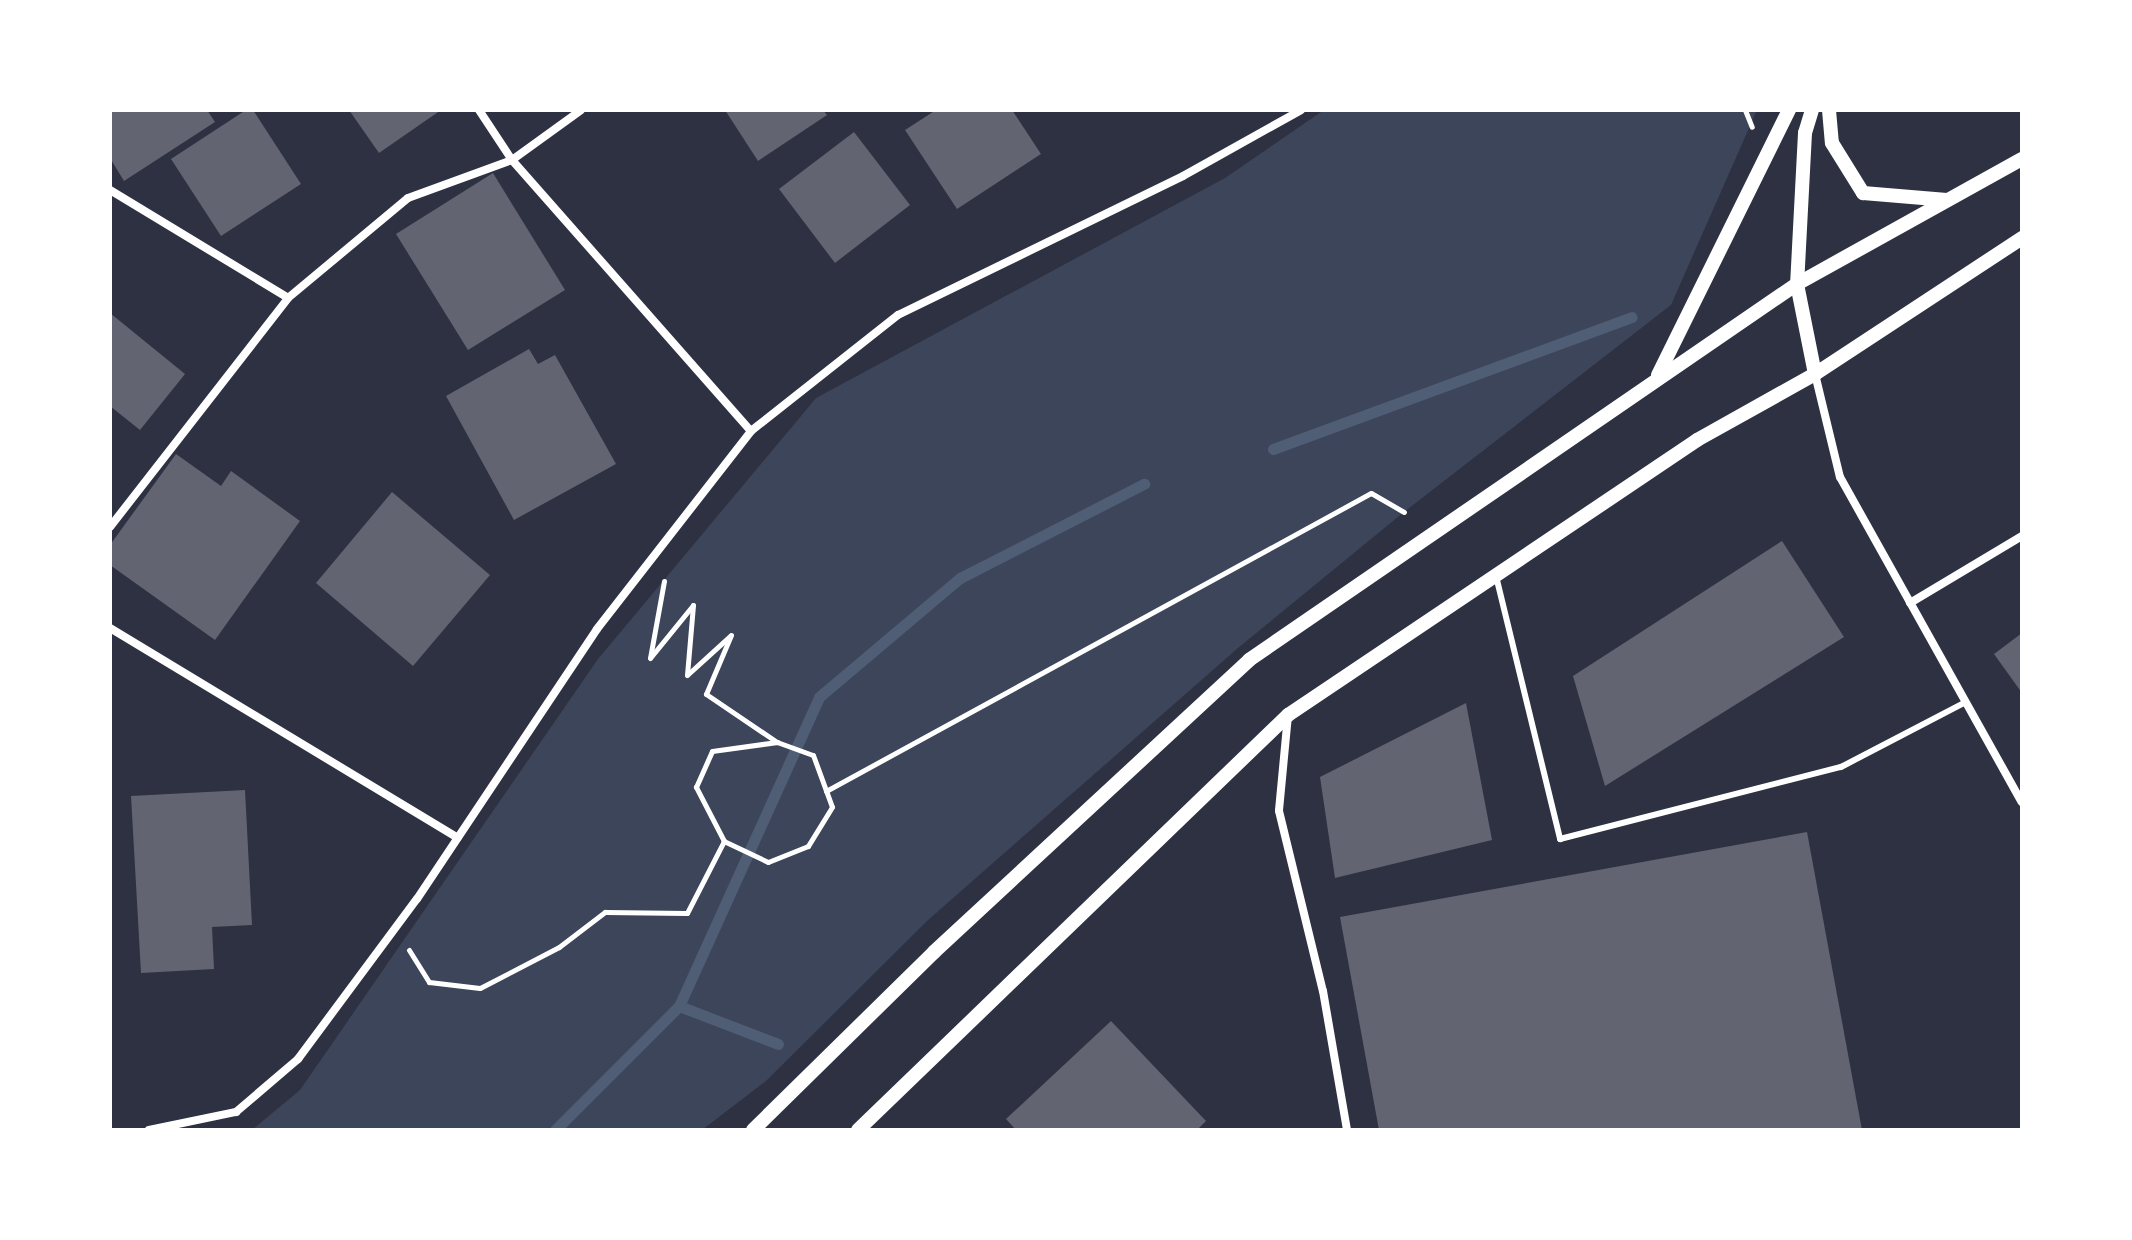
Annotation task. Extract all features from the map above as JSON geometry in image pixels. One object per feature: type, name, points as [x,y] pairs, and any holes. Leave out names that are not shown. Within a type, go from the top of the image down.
[{"type":"street","points":[[479,110],[512,160],[751,431]]},
{"type":"street","points":[[110,527],[288,298],[408,198],[512,160],[581,110]]},
{"type":"street","points":[[149,1130],[236,1112],[298,1059],[395,929],[597,629],[751,431],[898,315],[1183,176],[1301,110]]},
{"type":"street","points":[[1656,379],[1789,110]]},
{"type":"street","points":[[1812,110],[1805,133],[1797,284],[1840,477],[2022,802]]},
{"type":"street","points":[[1829,110],[1832,143],[1863,193],[1952,200]]},
{"type":"street","points":[[753,1130],[934,952],[1249,660],[1797,284],[2022,159]]},
{"type":"street","points":[[110,190],[288,298]]},
{"type":"street","points":[[858,1130],[1288,715],[1697,440],[1815,374],[2022,238]]},
{"type":"street","points":[[1910,603],[2022,536]]},
{"type":"street","points":[[110,628],[458,838]]},
{"type":"street","points":[[1288,715],[1279,811],[1323,991],[1347,1130]]},
{"type":"lane","points":[[1496,576],[1560,839],[1841,767],[1966,702]]},
{"type":"path","points":[[1745,110],[1752,127]]},
{"type":"path","points":[[826,791],[1371,493],[1404,512]]},
{"type":"path","points":[[646,567],[665,578],[650,658],[693,605],[687,675],[731,635],[706,694],[777,742],[813,755],[832,807],[808,846],[768,862],[724,841],[696,787],[712,751],[777,742]]},
{"type":"path","points":[[395,929],[429,982],[480,988],[559,947],[605,912],[687,913],[724,841]]},
{"type":"shaded area","points":[[1324,110],[1757,110],[1671,305],[1404,512],[1238,648],[927,921],[766,1081],[702,1130],[252,1130],[300,1090],[598,659],[816,398],[1225,178]]},
{"type":"building","points":[[110,110],[207,110],[215,122],[124,181],[110,158]]},
{"type":"building","points":[[246,110],[253,110],[301,184],[221,236],[171,159]]},
{"type":"building","points":[[349,110],[441,110],[379,153]]},
{"type":"building","points":[[725,110],[823,110],[827,115],[758,161]]},
{"type":"building","points":[[936,110],[1012,110],[1041,154],[957,209],[905,130]]},
{"type":"building","points":[[854,132],[910,205],[835,263],[779,189]]},
{"type":"building","points":[[493,173],[565,290],[468,350],[396,234]]},
{"type":"building","points":[[110,313],[185,374],[140,430],[110,406]]},
{"type":"building","points":[[529,349],[538,364],[555,355],[616,464],[514,520],[446,396]]},
{"type":"building","points":[[176,454],[221,486],[231,471],[300,521],[215,640],[110,565],[110,545]]},
{"type":"building","points":[[392,492],[490,575],[413,666],[316,583]]},
{"type":"building","points":[[1782,541],[1844,637],[1605,786],[1573,676]]},
{"type":"building","points":[[2022,633],[2022,693],[1994,654]]},
{"type":"building","points":[[1466,703],[1492,840],[1335,878],[1320,777]]},
{"type":"building","points":[[245,790],[252,925],[212,927],[214,969],[141,973],[131,796]]},
{"type":"building","points":[[1807,832],[1862,1130],[1379,1130],[1340,917]]},
{"type":"building","points":[[1111,1021],[1206,1121],[1197,1130],[1016,1130],[1006,1119]]},
{"type":"waterway","points":[[1273,449],[1632,317]]},
{"type":"waterway","points":[[555,1130],[679,1006],[819,697],[960,578],[1144,484]]},
{"type":"waterway","points":[[679,1006],[778,1044]]}]
